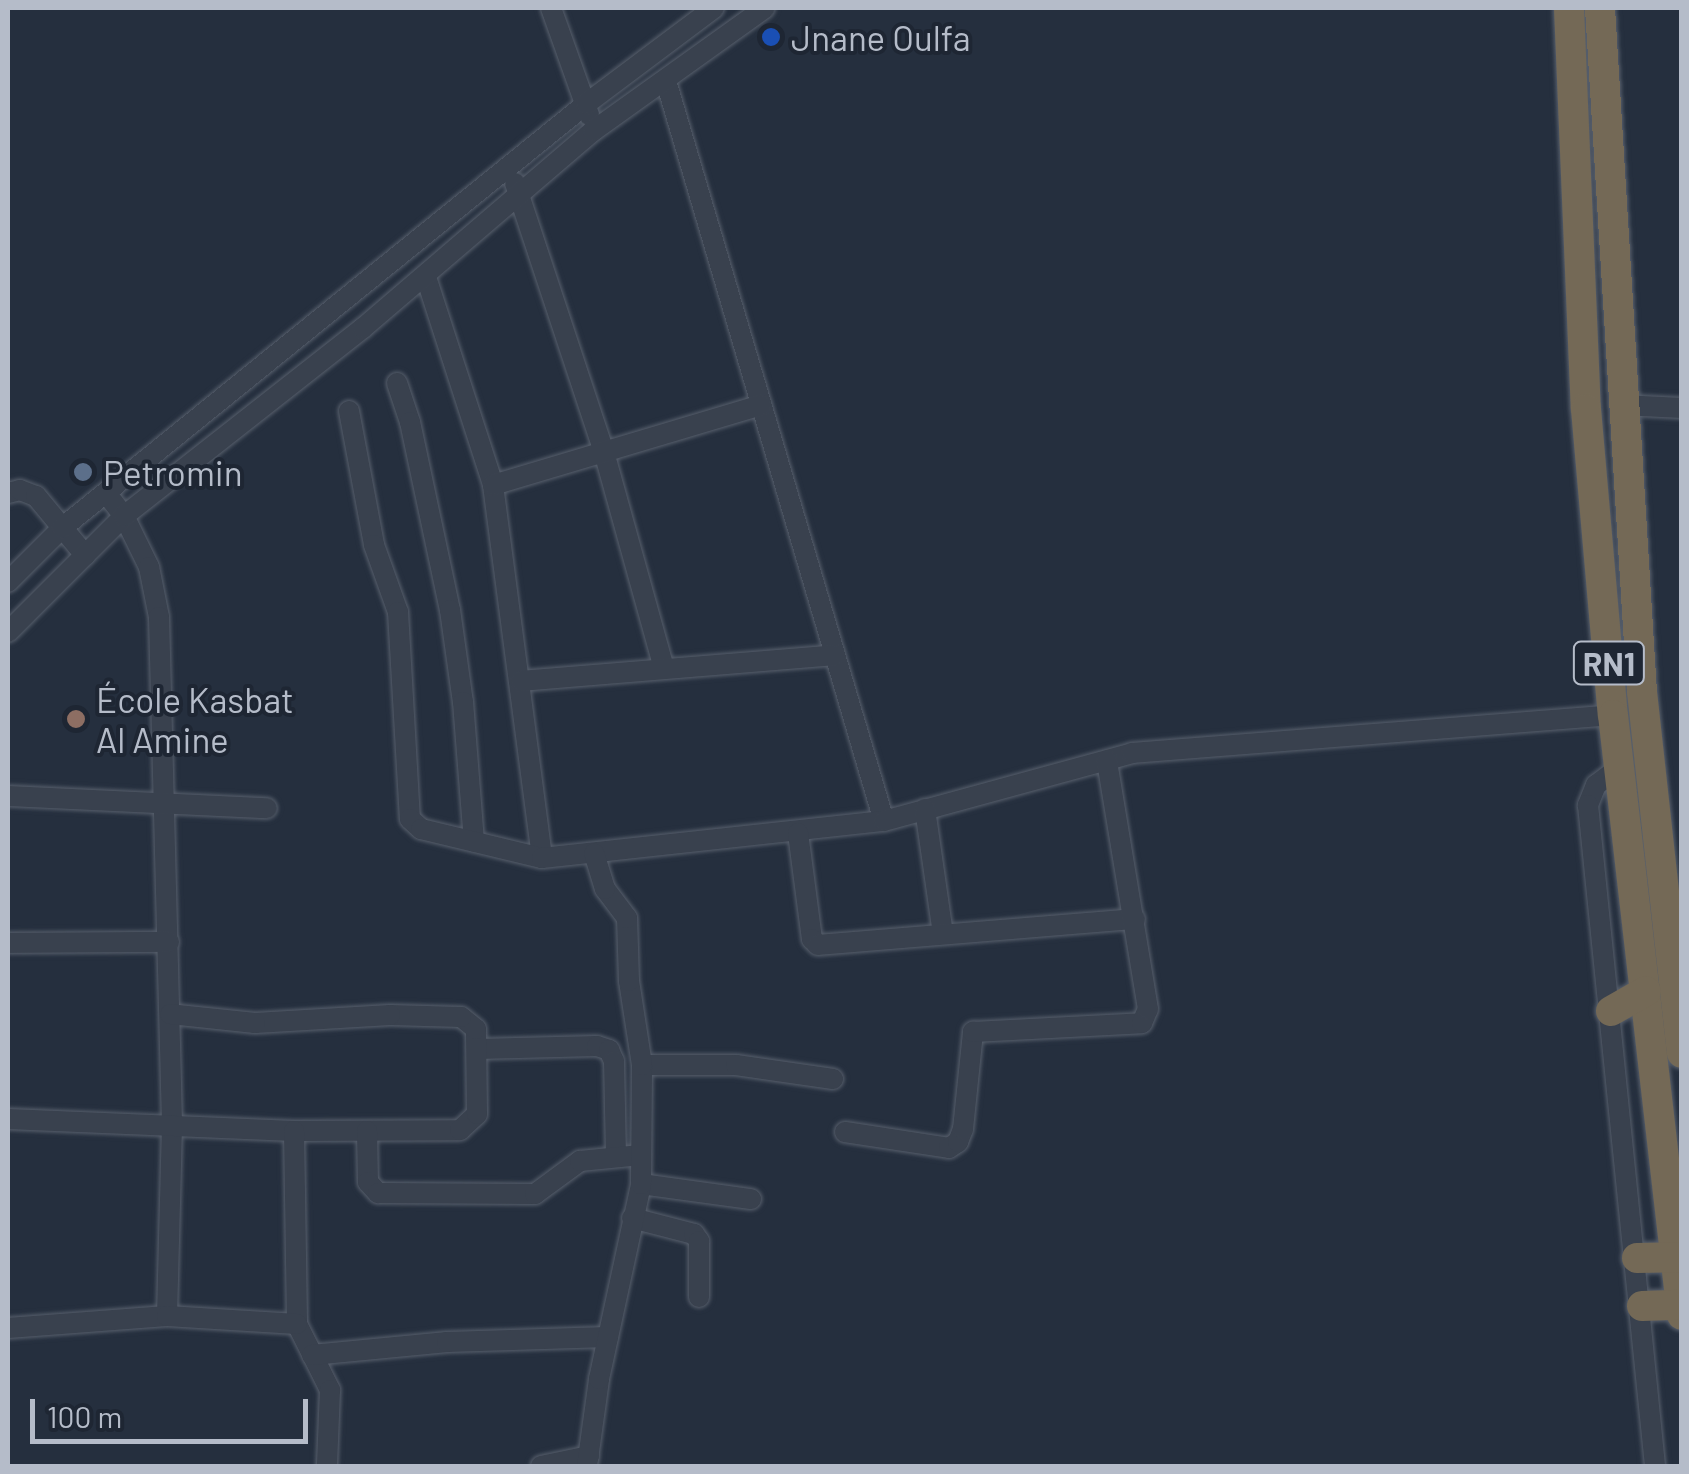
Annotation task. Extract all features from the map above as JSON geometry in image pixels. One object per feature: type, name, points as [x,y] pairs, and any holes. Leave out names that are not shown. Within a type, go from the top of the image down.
[{"type":"highway","name":"RN1","points":[[1568,8],[1586,410],[1613,715],[1682,1315]]},
{"type":"highway","name":"RN1","points":[[1600,8],[1642,692],[1682,1053]]},
{"type":"highway","points":[[1611,1010],[1646,991]]},
{"type":"highway","points":[[1638,1258],[1676,1256]]},
{"type":"highway","points":[[1642,1306],[1680,1305]]},
{"type":"street","points":[[550,8],[594,132]]},
{"type":"street","points":[[8,632],[124,516],[426,276],[518,192],[765,8]]},
{"type":"street","points":[[8,582],[62,528],[705,10]]},
{"type":"street","points":[[666,81],[884,821]]},
{"type":"street","points":[[508,167],[604,452],[664,668]]},
{"type":"street","points":[[426,276],[493,485],[542,858]]},
{"type":"street","points":[[397,383],[415,441],[450,610],[463,702],[474,842]]},
{"type":"street","points":[[1622,405],[1682,408]]},
{"type":"street","points":[[493,485],[761,406]]},
{"type":"street","points":[[349,411],[374,545],[398,612],[406,807],[421,829],[474,842],[542,858],[798,833],[884,821],[1107,760],[1202,744],[1613,715]]},
{"type":"street","points":[[8,493],[28,491],[86,555]]},
{"type":"street","points":[[106,493],[124,516],[149,567],[159,618],[172,1125],[167,1316]]},
{"type":"street","points":[[521,681],[835,655]]},
{"type":"street","points":[[845,1132],[949,1148],[958,1142],[963,1128],[973,1032],[1142,1023],[1148,1009],[1107,760]]},
{"type":"street","points":[[1620,767],[1596,786],[1588,804],[1638,1258],[1655,1466]]},
{"type":"street","points":[[8,796],[267,808]]},
{"type":"street","points":[[925,809],[943,934]]},
{"type":"street","points":[[798,833],[814,943],[1135,918]]},
{"type":"street","points":[[541,1466],[588,1461],[608,1336],[620,1299],[641,1184],[642,1065],[629,981],[627,918],[605,889],[594,854]]},
{"type":"street","points":[[8,942],[168,942]]},
{"type":"street","points":[[8,1119],[294,1132],[460,1130],[471,1124],[477,1114],[476,1028],[461,1017],[390,1015],[255,1023],[170,1014]]},
{"type":"street","points":[[478,1048],[598,1046],[609,1050],[614,1060],[616,1158]]},
{"type":"street","points":[[642,1065],[736,1065],[833,1079]]},
{"type":"street","points":[[367,1130],[368,1182],[378,1192],[534,1194],[580,1161],[641,1155]]},
{"type":"street","points":[[294,1132],[297,1324],[330,1390],[327,1466]]},
{"type":"street","points":[[641,1184],[751,1199]]},
{"type":"street","points":[[632,1218],[694,1234],[699,1240],[700,1297]]},
{"type":"street","points":[[8,1328],[167,1316],[297,1324]]},
{"type":"street","points":[[312,1355],[448,1342],[608,1336]]},
{"type":"place","name":"Jnane Oulfa","points":[[771,37]]},
{"type":"place","name":"Petromin","points":[[83,472]]},
{"type":"place","name":"École Kasbat Al Amine","points":[[76,719]]}]
